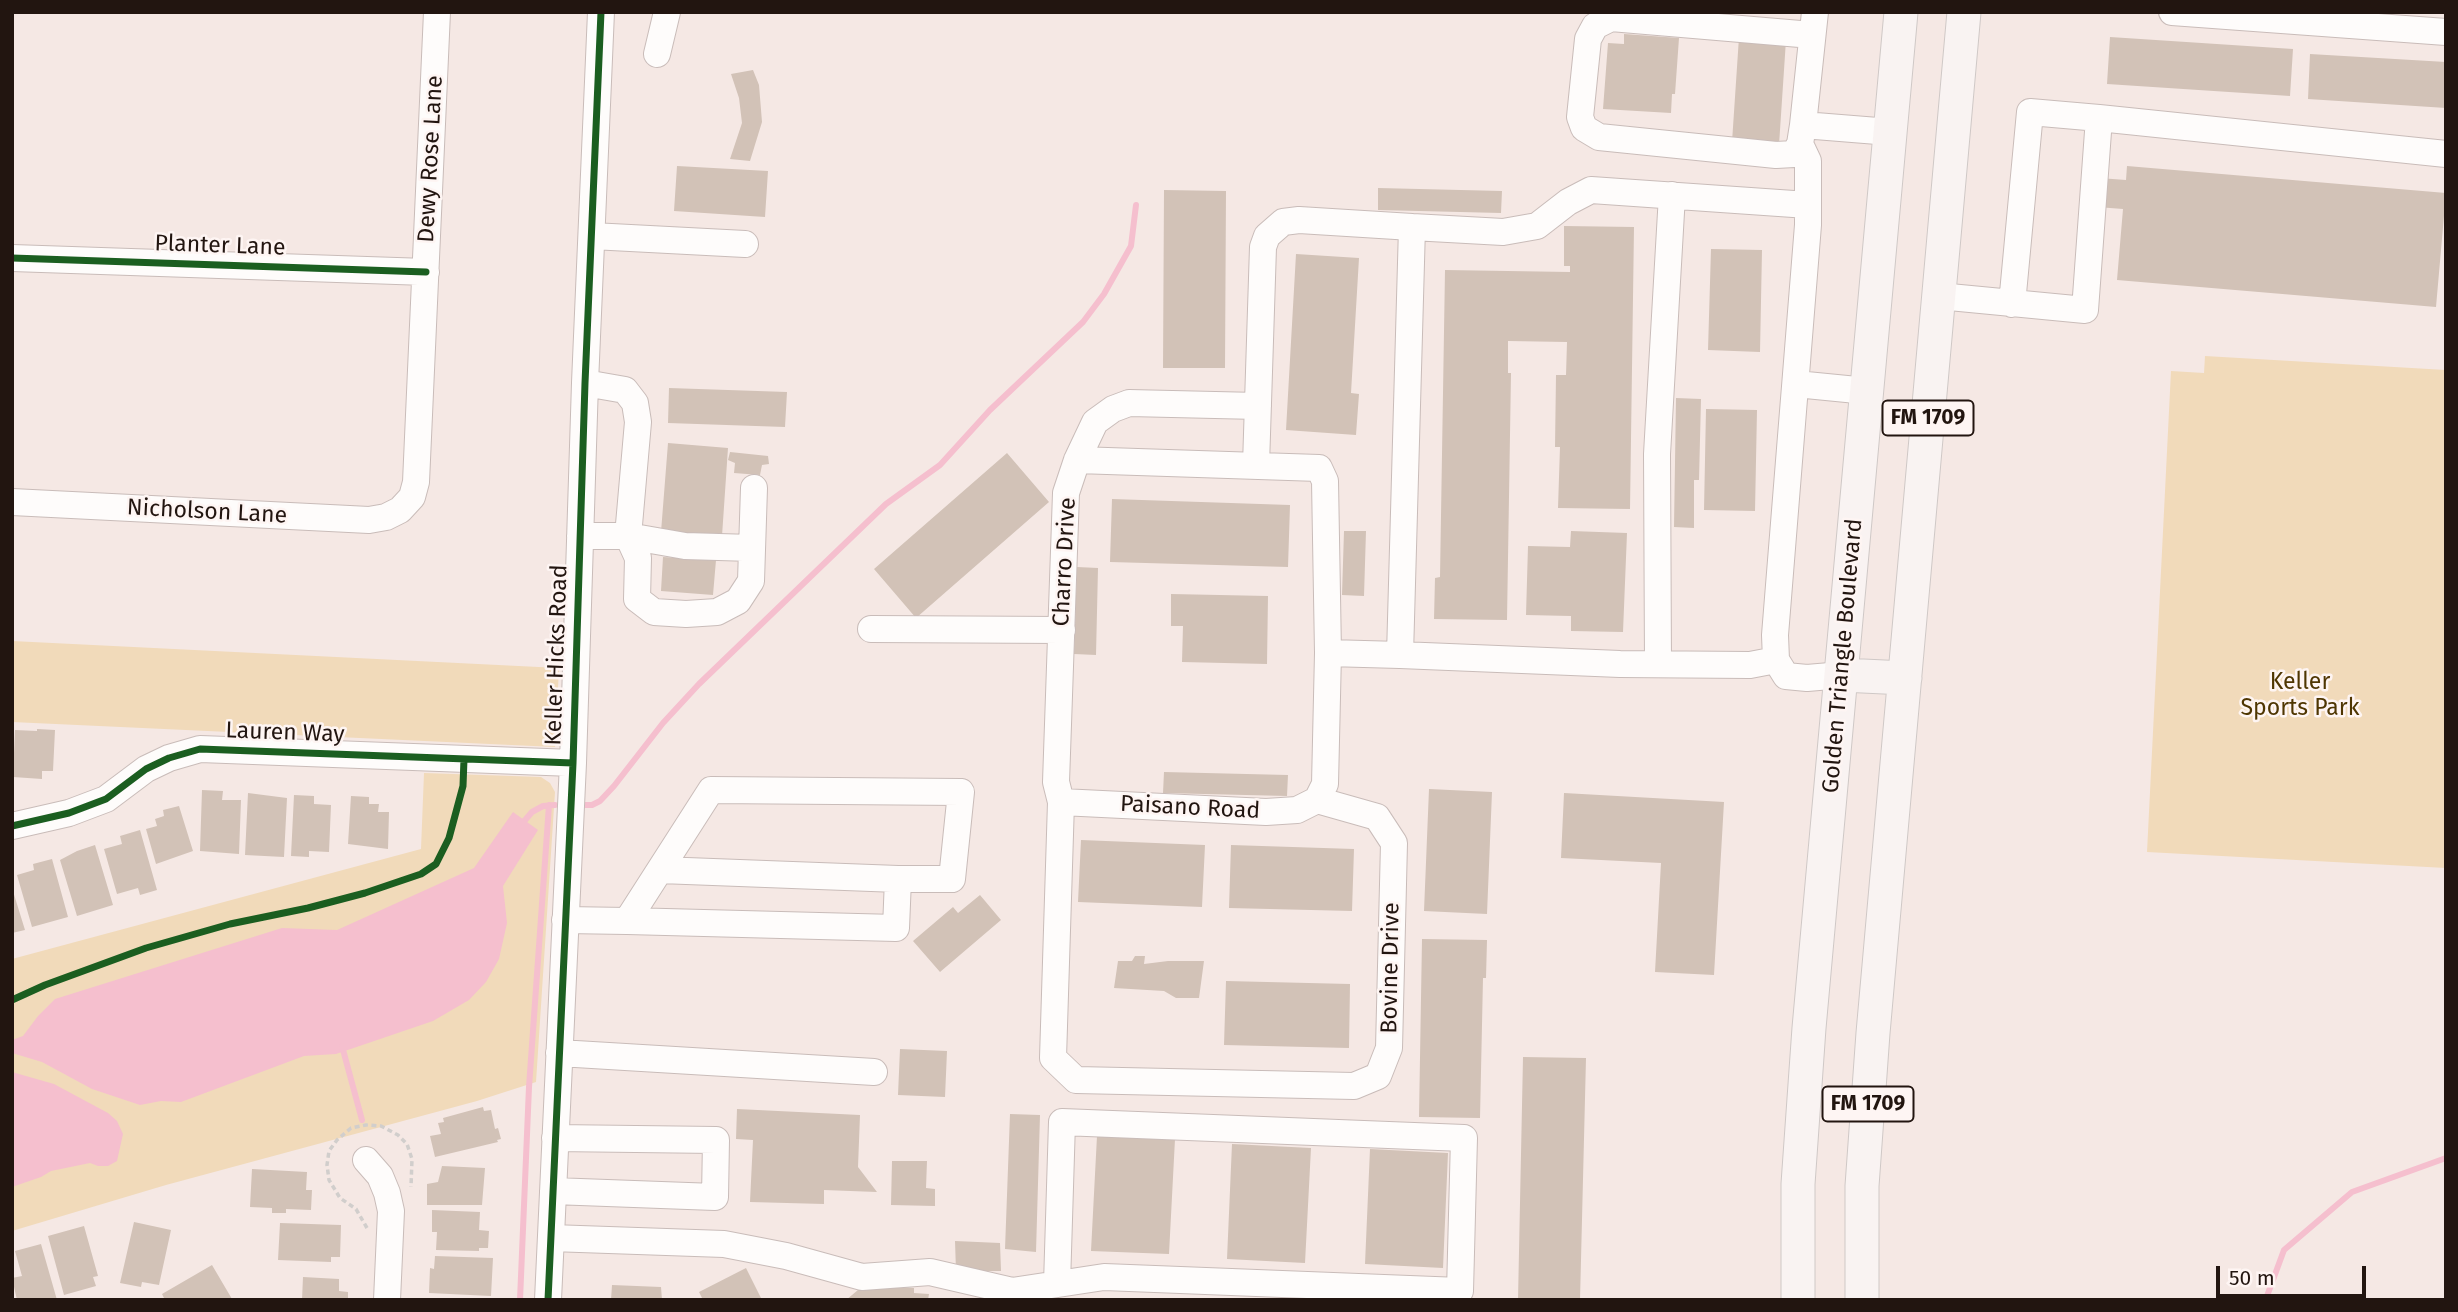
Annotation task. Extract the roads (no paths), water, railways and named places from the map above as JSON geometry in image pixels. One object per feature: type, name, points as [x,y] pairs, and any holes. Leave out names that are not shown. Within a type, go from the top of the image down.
[{"type":"main road","name":"Golden Triangle Boulevard","points":[[1797,1300],[1798,1184],[1809,1028],[1901,12]]},
{"type":"main road","name":"FM 1709","points":[[1862,1300],[1862,1186],[1873,1032],[1964,12]]},
{"type":"main road","points":[[1842,675],[1905,678]]},
{"type":"street","name":"Dewy Rose Lane","points":[[400,510],[412,497],[416,482],[437,12]]},
{"type":"street","name":"Keller Hicks Road","points":[[548,1300],[573,763],[601,12]]},
{"type":"street","points":[[657,54],[667,12]]},
{"type":"street","points":[[2172,12],[2373,19],[2446,32]]},
{"type":"street","points":[[1611,18],[1813,24],[1802,134],[1794,154],[1776,155],[1599,137],[1584,128],[1580,117],[1588,39],[1595,26],[1611,18]]},
{"type":"street","points":[[2012,304],[2030,112],[2446,154]]},
{"type":"street","points":[[1939,296],[2085,310],[2099,118]]},
{"type":"street","points":[[1802,134],[1890,132]]},
{"type":"street","points":[[1802,134],[1808,161],[1808,205],[1775,635],[1776,660],[1786,676],[1807,678],[1842,675]]},
{"type":"street","points":[[1256,465],[1263,247],[1272,229],[1283,222],[1299,220],[1503,232],[1537,226],[1569,202],[1591,190],[1808,205]]},
{"type":"street","points":[[1657,664],[1657,454],[1672,195]]},
{"type":"street","points":[[1400,655],[1412,227]]},
{"type":"street","points":[[592,236],[745,244]]},
{"type":"street","name":"Planter Lane","points":[[12,258],[426,272]]},
{"type":"street","points":[[586,383],[625,390],[635,402],[638,422],[628,536],[638,558],[637,598],[654,612],[717,612],[738,601],[751,581],[754,488]]},
{"type":"street","points":[[1796,384],[1867,391]]},
{"type":"street","name":"Charro Drive","points":[[1061,802],[1056,782],[1066,493],[1077,460],[1095,422],[1113,409],[1129,403],[1258,406]]},
{"type":"street","points":[[1077,460],[1319,468],[1325,481],[1328,653],[1325,784],[1317,800]]},
{"type":"street","name":"Nicholson Lane","points":[[12,502],[369,520],[386,517],[400,510]]},
{"type":"street","points":[[580,536],[628,536],[685,546],[752,548]]},
{"type":"street","points":[[871,629],[1062,630]]},
{"type":"street","points":[[1328,653],[1657,664],[1750,665],[1776,660]]},
{"type":"street","name":"Lauren Way","points":[[12,826],[69,813],[106,799],[146,769],[169,758],[200,749],[573,763]]},
{"type":"street","points":[[627,921],[711,790],[961,792],[953,879],[660,870]]},
{"type":"street","name":"Bovine Drive","points":[[1061,802],[1053,1058],[1076,1080],[1354,1086],[1378,1076],[1389,1048],[1394,843],[1377,817],[1317,800]]},
{"type":"street","name":"Paisano Road","points":[[1061,802],[1266,812],[1297,810],[1317,800]]},
{"type":"street","points":[[565,920],[896,928],[898,879]]},
{"type":"street","points":[[559,1053],[874,1072]]},
{"type":"street","points":[[551,1238],[724,1244],[786,1256],[862,1277],[930,1272],[1012,1291],[1058,1284],[1104,1277],[1460,1291],[1464,1138],[1062,1122],[1058,1284]]},
{"type":"street","points":[[553,1191],[715,1197],[716,1140],[555,1138]]},
{"type":"street","points":[[366,1160],[380,1176],[390,1211],[387,1300]]},
{"type":"waterway","points":[[580,805],[592,805],[600,801],[663,723],[699,684],[886,504],[940,465],[990,410],[1083,322],[1104,294],[1131,246],[1136,205]]},
{"type":"waterway","points":[[520,1300],[529,1087],[549,805]]},
{"type":"waterway","points":[[520,826],[532,812],[543,806],[555,805]]},
{"type":"waterway","points":[[342,1046],[362,1120]]},
{"type":"waterway","points":[[2272,1300],[2267,1296],[2284,1250],[2352,1192],[2446,1158]]},
{"type":"park label","name":"Keller Sports Park","points":[[2300,696]]}]
